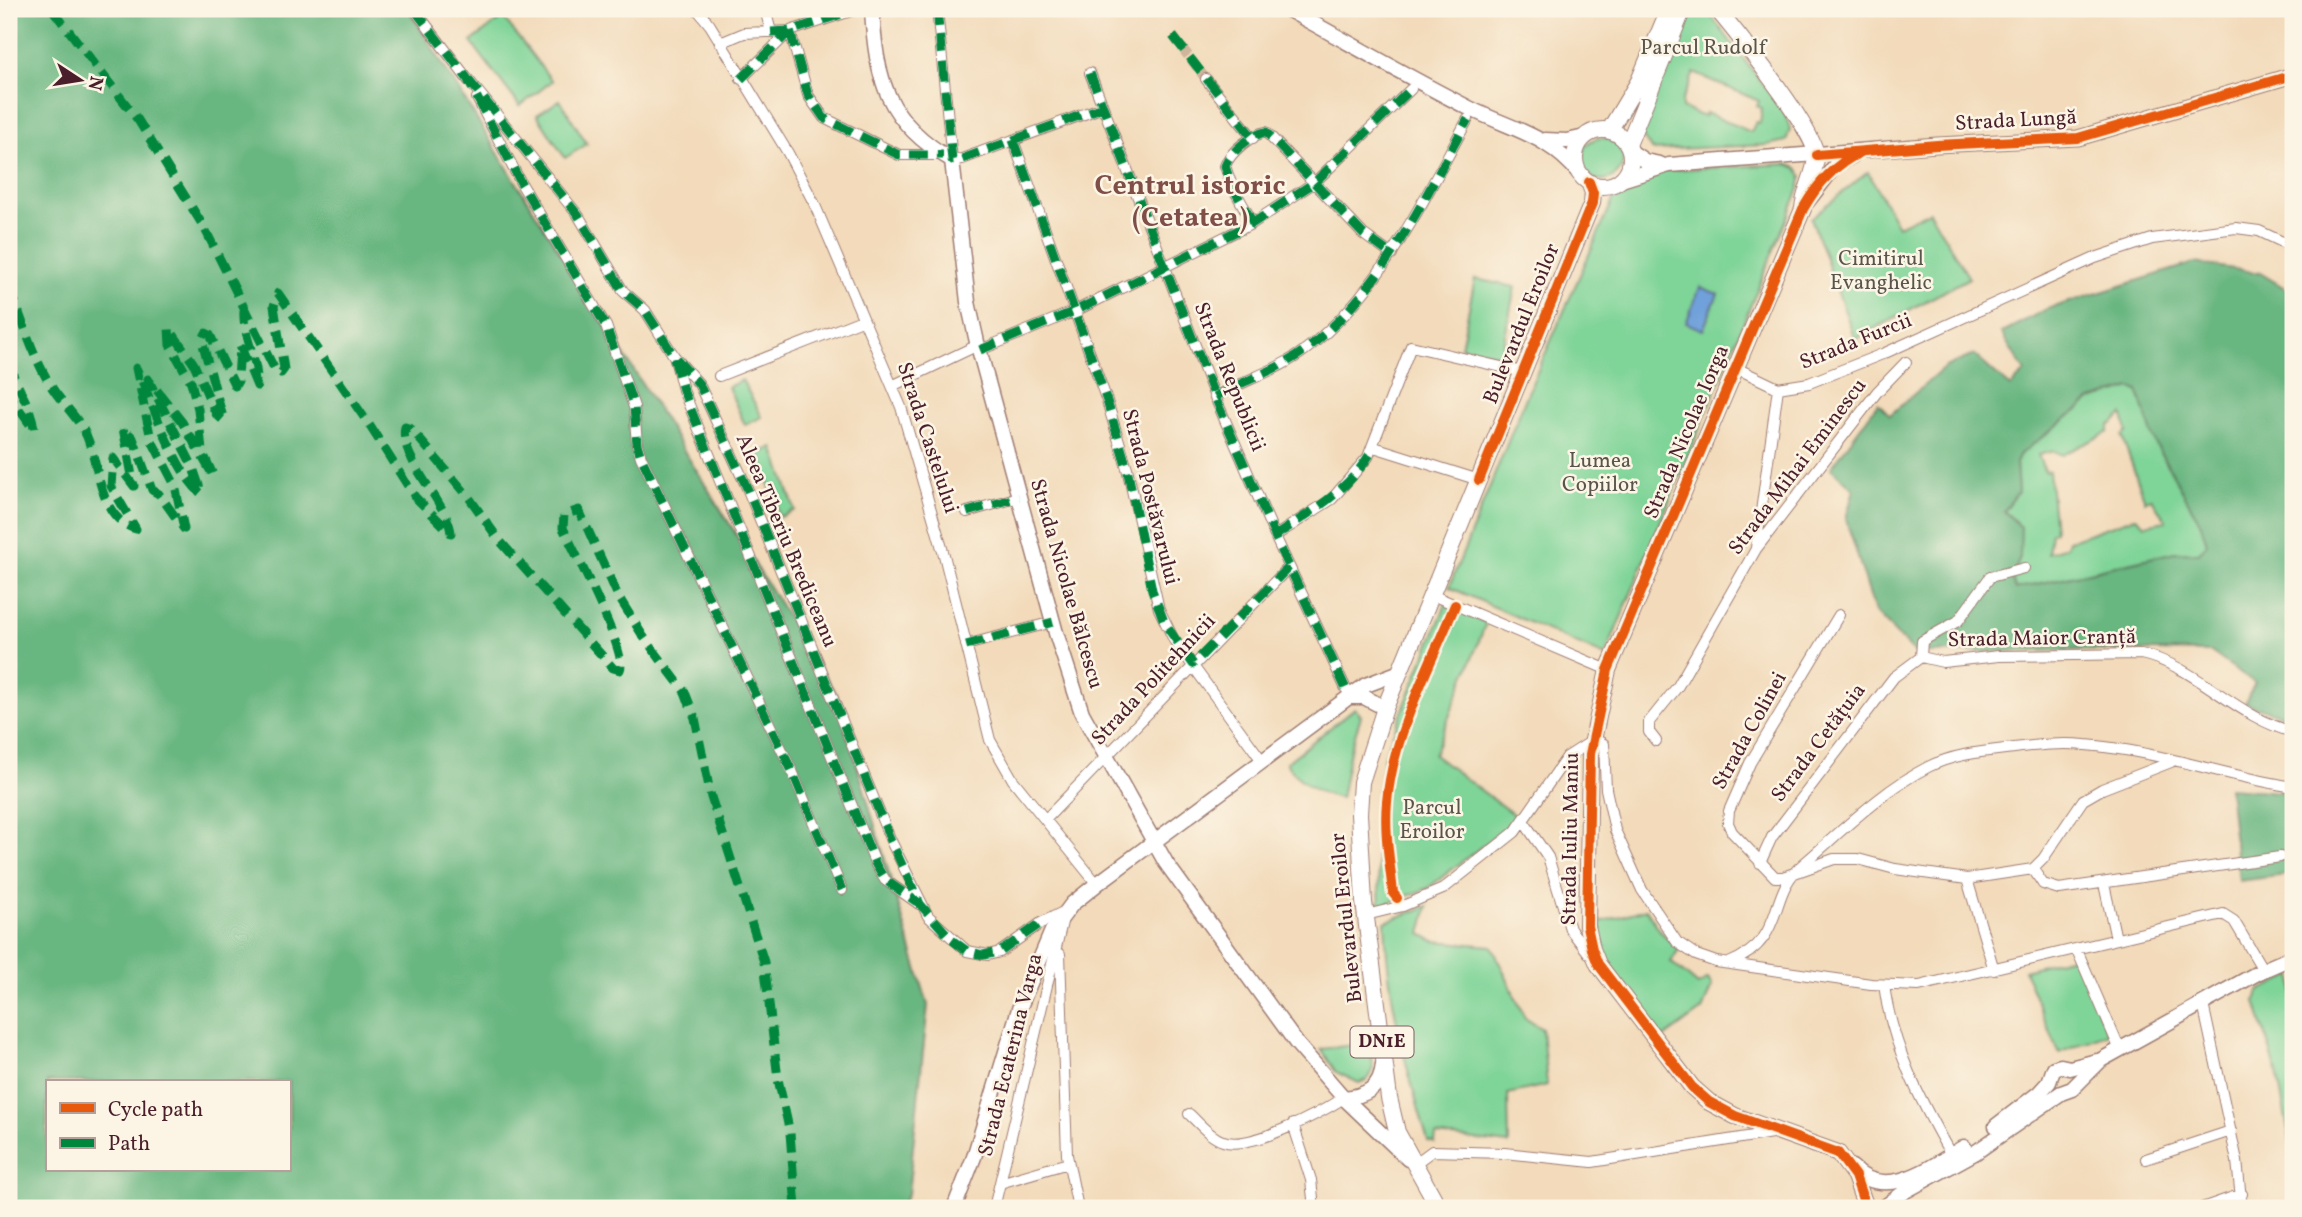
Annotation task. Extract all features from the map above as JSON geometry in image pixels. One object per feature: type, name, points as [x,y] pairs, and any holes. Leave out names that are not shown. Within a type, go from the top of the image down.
[{"type":"main road","points":[[1609,131],[1639,80],[1669,9]]},
{"type":"main road","points":[[1584,178],[1605,186],[1621,180],[1629,166],[1629,148],[1683,9]]},
{"type":"main road","points":[[1717,9],[1788,103],[1809,135],[1817,155]]},
{"type":"main road","points":[[1585,137],[1609,131],[1629,148]]},
{"type":"main road","name":"DN1E","points":[[1584,178],[1576,151],[1585,137]]},
{"type":"main road","name":"Strada Nicolae Iorga","points":[[1608,670],[1803,209],[1817,155]]},
{"type":"main road","name":"Bulevardul Eroilor","points":[[1413,1165],[1396,1132],[1384,1052],[1366,915],[1359,839],[1360,793],[1370,749],[1385,708],[1592,203],[1593,193],[1584,178]]},
{"type":"main road","name":"Strada Iuliu Maniu","points":[[1608,670],[1593,739],[1587,926],[1598,964],[1698,1093],[1735,1116],[1833,1149],[1848,1163]]},
{"type":"main road","points":[[1848,1163],[1866,1208]]},
{"type":"main road","name":"DN1E","points":[[1413,1165],[1439,1208]]},
{"type":"street","points":[[414,9],[467,78],[521,183],[606,326],[634,407],[637,444],[641,457],[792,771],[842,890]]},
{"type":"street","name":"Strada Castelului","points":[[696,9],[788,153],[814,203],[892,386],[929,504],[990,740],[1013,780],[1097,884]]},
{"type":"street","points":[[765,9],[771,32]]},
{"type":"street","points":[[720,43],[744,33],[790,30],[857,9]]},
{"type":"street","points":[[872,9],[883,85],[890,103],[914,134],[948,158]]},
{"type":"street","points":[[937,9],[948,158]]},
{"type":"street","points":[[1287,9],[1472,109],[1544,140],[1560,152],[1584,178]]},
{"type":"street","points":[[741,79],[790,30]]},
{"type":"street","points":[[790,30],[808,95],[824,118],[900,155],[948,158],[1013,140],[1103,107]]},
{"type":"street","name":"Strada Republicii","points":[[1090,74],[1163,269],[1215,397],[1347,693]]},
{"type":"street","name":"Strada Lungă","points":[[1669,165],[2078,138],[2293,75]]},
{"type":"street","name":"Aleea Tiberiu Brediceanu","points":[[467,78],[532,162],[578,215],[623,291],[650,317],[674,356],[699,384],[748,490],[891,841],[920,904],[952,940],[967,951],[983,955],[1000,952],[1041,923],[1065,911]]},
{"type":"street","points":[[1206,79],[1253,138]]},
{"type":"street","points":[[892,386],[979,347],[1075,311],[1253,223],[1315,182],[1411,89]]},
{"type":"street","points":[[1215,397],[1302,352],[1318,340],[1349,308],[1392,255],[1468,119]]},
{"type":"street","points":[[1253,223],[1232,186],[1225,166],[1233,153],[1253,138],[1262,132],[1270,133],[1363,234],[1392,255]]},
{"type":"street","points":[[1544,140],[1567,141],[1585,137]]},
{"type":"street","name":"Strada Postăvarului","points":[[1013,140],[1075,311],[1127,468],[1155,600],[1174,640],[1263,762]]},
{"type":"street","points":[[1629,148],[1652,163],[1669,165]]},
{"type":"street","points":[[1803,209],[1817,186],[1835,166],[1861,152]]},
{"type":"street","name":"Strada Nicolae Bălcescu","points":[[948,158],[968,302],[1075,697],[1154,843],[1297,1044],[1344,1098],[1378,1127],[1413,1165]]},
{"type":"street","points":[[1621,180],[1669,165]]},
{"type":"street","name":"Strada Furcii","points":[[1734,367],[1778,388],[1810,383],[2095,258],[2152,239],[2236,228],[2259,231],[2293,247]]},
{"type":"street","points":[[719,376],[862,320]]},
{"type":"street","points":[[1275,536],[1332,499],[1350,481],[1374,447],[1411,346],[1523,372]]},
{"type":"street","points":[[674,356],[683,390],[876,865],[885,880],[920,904]]},
{"type":"street","name":"Strada Mihai Eminescu","points":[[1656,741],[1648,732],[1649,722],[1678,686],[1756,549],[1877,392],[1906,362]]},
{"type":"street","name":"Strada Furcii","points":[[1756,549],[1778,388]]},
{"type":"street","points":[[1374,447],[1479,480]]},
{"type":"street","points":[[967,512],[1019,497]]},
{"type":"street","name":"Strada Politehnicii","points":[[1046,819],[1289,567]]},
{"type":"street","name":"Strada Maior Cranță","points":[[2024,568],[1990,577],[1958,621],[1922,640],[1921,657],[1943,662],[1999,656],[2141,654],[2163,659],[2257,720],[2293,732]]},
{"type":"street","points":[[1433,595],[1608,670]]},
{"type":"street","name":"Strada Colinei","points":[[1760,863],[1732,832],[1728,822],[1729,811],[1755,754],[1839,615]]},
{"type":"street","points":[[966,645],[1053,622]]},
{"type":"street","name":"Strada Cetățuia","points":[[1760,863],[1772,837],[1887,687],[1903,668],[1921,657]]},
{"type":"street","points":[[954,1208],[974,1157],[1019,1009],[1052,931],[1065,911],[1097,884],[1263,762],[1347,693],[1400,672]]},
{"type":"street","points":[[1347,693],[1364,697],[1385,708]]},
{"type":"street","points":[[1366,915],[1403,906],[1443,889],[1524,822],[1567,757],[1593,739],[1604,744],[1606,789],[1615,830],[1642,890],[1677,942],[1708,960],[1884,985],[1934,985],[2223,914],[2234,920],[2263,970]]},
{"type":"street","points":[[1760,863],[1774,877],[1783,877],[1794,871],[1893,789],[1946,760],[1974,753],[2048,744],[2096,746],[2293,788]]},
{"type":"street","points":[[1728,963],[1754,950],[1763,940],[1794,871],[1834,859],[1858,859],[1895,869],[1968,880],[2033,869],[2043,859],[2083,800],[2102,789],[2172,761]]},
{"type":"street","name":"Strada Iuliu Maniu","points":[[1524,822],[1548,857],[1571,931],[1598,964]]},
{"type":"street","points":[[2033,869],[2043,884],[2053,889],[2104,884],[2280,857]]},
{"type":"street","points":[[1968,880],[1994,970]]},
{"type":"street","points":[[2104,884],[2116,939]]},
{"type":"street","name":"Strada Ecaterina Varga","points":[[994,1208],[1065,911]]},
{"type":"street","points":[[1059,943],[1068,1163],[1078,1208]]},
{"type":"street","points":[[2077,950],[2120,1050]]},
{"type":"street","points":[[2073,1075],[2263,970],[2293,957]]},
{"type":"street","points":[[1884,985],[1904,1062],[1951,1155]]},
{"type":"street","points":[[2203,1004],[2231,1131],[2242,1208]]},
{"type":"street","points":[[1189,1114],[1216,1138],[1232,1144],[1293,1124],[1344,1098],[1364,1094],[1376,1087],[1382,1073],[1384,1052]]},
{"type":"street","points":[[1848,1163],[1871,1182],[1889,1183],[1951,1155],[2006,1119],[2049,1082],[2054,1068],[2061,1066],[2073,1075]]},
{"type":"street","points":[[1883,1208],[1908,1190],[1976,1152],[2061,1093],[2072,1089],[2073,1075]]},
{"type":"street","points":[[2049,1082],[2054,1091],[2061,1093]]},
{"type":"street","points":[[1293,1124],[1308,1168],[1314,1208]]},
{"type":"street","points":[[2146,1159],[2231,1131]]},
{"type":"street","points":[[1413,1165],[1432,1151],[1504,1153],[1592,1162],[1783,1132]]},
{"type":"street","points":[[1000,1183],[1068,1163]]},
{"type":"street","points":[[2202,1208],[2242,1194]]},
{"type":"green space","points":[[9,9],[408,9],[836,694],[928,1005],[908,1194],[901,1208],[9,1208]]},
{"type":"green space","name":"Parcul Rudolf","points":[[1691,9],[1706,9],[1785,114],[1790,129],[1786,141],[1767,145],[1652,150],[1642,136],[1641,127]],"holes":[[[1694,73],[1759,101],[1757,106],[1762,108],[1760,123],[1756,122],[1751,132],[1706,113],[1704,117],[1682,108],[1682,100]]]},
{"type":"green space","points":[[503,17],[552,81],[520,106],[471,42]]},
{"type":"green space","points":[[560,100],[587,144],[565,158],[537,115]]},
{"type":"green space","points":[[1602,138],[1617,144],[1623,159],[1617,174],[1602,180],[1587,174],[1581,159],[1587,144]]},
{"type":"green space","name":"Lumea Copiilor","points":[[1787,164],[1797,168],[1802,176],[1799,189],[1605,656],[1449,587],[1527,395],[1614,198],[1665,170]]},
{"type":"green space","name":"Cimitirul Evanghelic","points":[[1868,172],[1898,226],[1929,211],[1969,278],[1855,339],[1811,218]]},
{"type":"green space","points":[[2194,263],[2260,273],[2293,293],[2293,475],[2286,502],[2293,503],[2293,719],[2245,703],[2255,683],[2211,652],[2079,650],[1915,653],[1875,612],[1846,519],[1854,489],[1831,468],[1878,403],[1890,415],[1945,367],[1974,355],[2010,387],[2025,372],[2001,333],[2047,309]],"holes":[[[2131,388],[2138,391],[2155,443],[2202,526],[2207,544],[2199,553],[2176,552],[2015,589],[2012,577],[2020,558],[2021,527],[2004,511],[2018,492],[2016,463],[2020,454],[2091,400]]]},
{"type":"green space","points":[[1475,279],[1515,287],[1501,355],[1461,347]]},
{"type":"green space","points":[[742,380],[762,417],[745,425],[728,387]]},
{"type":"green space","points":[[2131,388],[2138,391],[2202,526],[2207,544],[2199,553],[2176,552],[2015,589],[2012,577],[2020,558],[2004,511],[2018,492],[2016,463],[2020,454],[2091,400]],"holes":[[[2123,415],[2127,432],[2122,436],[2145,501],[2152,499],[2166,521],[2145,525],[2136,517],[2068,541],[2066,547],[2048,553],[2051,533],[2055,531],[2049,471],[2045,472],[2038,455],[2054,451],[2062,455],[2109,432],[2109,426]]]},
{"type":"green space","points":[[773,447],[795,510],[780,517],[759,454]]},
{"type":"green space","name":"Parcul Eroilor","points":[[1446,604],[1486,623],[1434,755],[1518,818],[1428,888],[1380,906],[1376,831],[1384,756]]},
{"type":"green space","points":[[1355,708],[1361,716],[1350,750],[1341,798],[1325,794],[1297,776],[1286,763]]},
{"type":"green space","points":[[2229,788],[2293,793],[2293,874],[2239,881]]},
{"type":"green space","points":[[1428,906],[1421,934],[1434,941],[1492,946],[1525,1018],[1542,1029],[1547,1085],[1508,1094],[1509,1144],[1436,1135],[1435,1143],[1428,1141],[1399,1033],[1389,978],[1385,922]]},
{"type":"green space","points":[[1646,909],[1661,932],[1679,949],[1671,962],[1698,985],[1708,979],[1712,986],[1702,1010],[1662,1039],[1611,970],[1599,939],[1597,923]]},
{"type":"green space","points":[[2075,956],[2108,1033],[2059,1053],[2024,970]]},
{"type":"green space","points":[[2293,975],[2293,1156],[2278,1077],[2256,1001],[2259,991]]},
{"type":"green space","points":[[1370,1043],[1373,1068],[1367,1080],[1359,1083],[1336,1072],[1321,1049]]},
{"type":"water","points":[[1700,287],[1718,294],[1703,330],[1686,323]]},
{"type":"tunnel","points":[[1173,36],[1206,79]]},
{"type":"marked path","points":[[52,9],[138,120],[205,229],[274,368],[281,373],[284,369],[274,306],[278,293],[368,423],[415,497],[451,533],[442,508],[409,452],[405,427],[411,429],[468,496],[499,540],[613,668],[620,670],[621,660],[609,624],[563,528],[564,515],[579,510],[618,596],[643,636],[685,692],[695,718],[711,797],[764,962],[778,1079],[790,1133],[796,1208]]},
{"type":"marked path","points":[[414,9],[467,78],[521,183],[606,326],[634,407],[637,444],[641,457],[792,771],[842,890]]},
{"type":"marked path","points":[[771,32],[790,31],[857,9]]},
{"type":"marked path","points":[[937,9],[952,160],[962,159],[1103,107]]},
{"type":"marked path","points":[[790,31],[808,95],[824,118],[899,155],[943,155]]},
{"type":"marked path","points":[[741,79],[790,31]]},
{"type":"marked path","points":[[1173,36],[1253,138]]},
{"type":"marked path","points":[[1090,73],[1215,397],[1275,536],[1346,689]]},
{"type":"marked path","points":[[467,78],[578,215],[623,291],[645,310],[674,356],[699,384],[748,490],[891,841],[920,904],[952,940],[967,951],[983,955],[1000,952],[1041,923]]},
{"type":"marked path","points":[[980,350],[1075,311],[1253,223],[1315,182],[1411,89]]},
{"type":"marked path","points":[[1215,397],[1295,357],[1332,327],[1356,301],[1398,244],[1468,119]]},
{"type":"marked path","points":[[1253,223],[1232,186],[1225,166],[1242,144],[1266,132],[1363,234],[1392,255]]},
{"type":"marked path","points":[[1013,140],[1107,401],[1127,468],[1152,590],[1165,624],[1193,664],[1289,567]]},
{"type":"marked path","points":[[9,287],[42,370],[89,441],[106,500],[113,513],[136,529],[111,486],[113,458],[134,486],[123,428],[133,438],[152,490],[159,494],[184,529],[175,485],[151,439],[136,368],[173,453],[182,470],[202,494],[192,465],[148,379],[182,422],[214,477],[202,451],[198,409],[191,382],[170,345],[169,328],[194,364],[216,414],[224,421],[202,341],[206,333],[210,335],[235,386],[238,381],[240,345],[257,386],[256,366],[245,329],[244,310]]},
{"type":"marked path","points":[[674,358],[683,390],[876,865],[885,880],[917,902]]},
{"type":"marked path","points":[[9,361],[30,412],[34,430],[9,395]]},
{"type":"marked path","points":[[1275,536],[1343,487],[1374,447]]},
{"type":"marked path","points":[[967,512],[1019,497]]},
{"type":"marked path","points":[[966,645],[1053,622]]},
{"type":"cycle path","points":[[1817,155],[1937,145],[2078,138],[2293,75]]},
{"type":"cycle path","points":[[1861,152],[1828,176],[1803,209],[1608,670],[1590,754],[1587,926],[1598,964],[1692,1087],[1709,1102],[1735,1116],[1838,1153],[1855,1176],[1866,1208]]},
{"type":"cycle path","points":[[1479,480],[1592,203],[1593,193],[1589,182]]},
{"type":"cycle path","points":[[1397,898],[1393,893],[1386,813],[1396,751],[1455,605]]},
{"type":"district","name":"Centrul istoric (Cetatea)","points":[[1190,202]]}]
